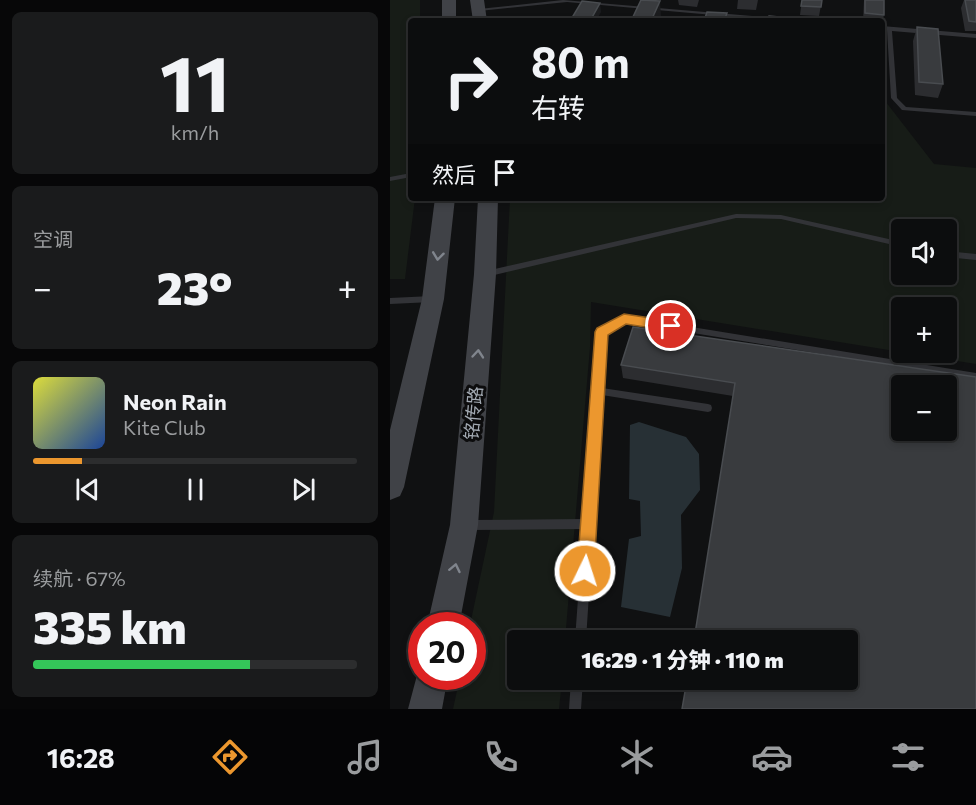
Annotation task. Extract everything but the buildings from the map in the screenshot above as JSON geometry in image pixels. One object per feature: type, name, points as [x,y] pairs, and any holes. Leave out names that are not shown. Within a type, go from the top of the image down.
[{"type":"main road","points":[[449,0],[449,18]]},
{"type":"main road","points":[[390,487],[433,299],[445,201]]},
{"type":"main road","name":"铭传路","points":[[446,612],[464,525],[485,274],[488,201]]},
{"type":"main road","points":[[426,709],[429,690]]},
{"type":"lane","points":[[479,10],[567,1],[763,18]]},
{"type":"lane","points":[[976,36],[885,29],[894,98],[904,109],[976,114]]},
{"type":"lane","points":[[390,178],[408,175]]},
{"type":"lane","points":[[485,274],[736,216],[790,219],[891,242]]},
{"type":"lane","points":[[957,255],[976,257]]},
{"type":"lane","points":[[390,301],[433,299]]},
{"type":"lane","points":[[581,630],[602,332],[624,319],[976,376]]},
{"type":"lane","points":[[598,391],[708,408]]},
{"type":"lane","points":[[464,525],[589,524]]},
{"type":"lane","points":[[575,709],[576,690]]},
{"type":"shaded area","points":[[390,0],[420,0],[420,18],[408,18],[408,201],[415,201],[405,279],[390,279]]},
{"type":"shaded area","points":[[885,101],[934,164],[976,168],[976,364],[957,361],[957,297],[891,297],[891,350],[591,302],[590,347],[566,630],[507,630],[507,690],[561,690],[559,709],[453,709],[457,690],[486,690],[486,612],[473,612],[494,512],[510,201],[885,201]]},
{"type":"shaded area","points":[[639,422],[686,437],[699,454],[700,490],[681,515],[682,568],[670,617],[621,607],[629,539],[641,536],[640,501],[629,499],[630,425]]},
{"type":"route","points":[[585,571],[602,332],[624,319],[671,326]]}]
